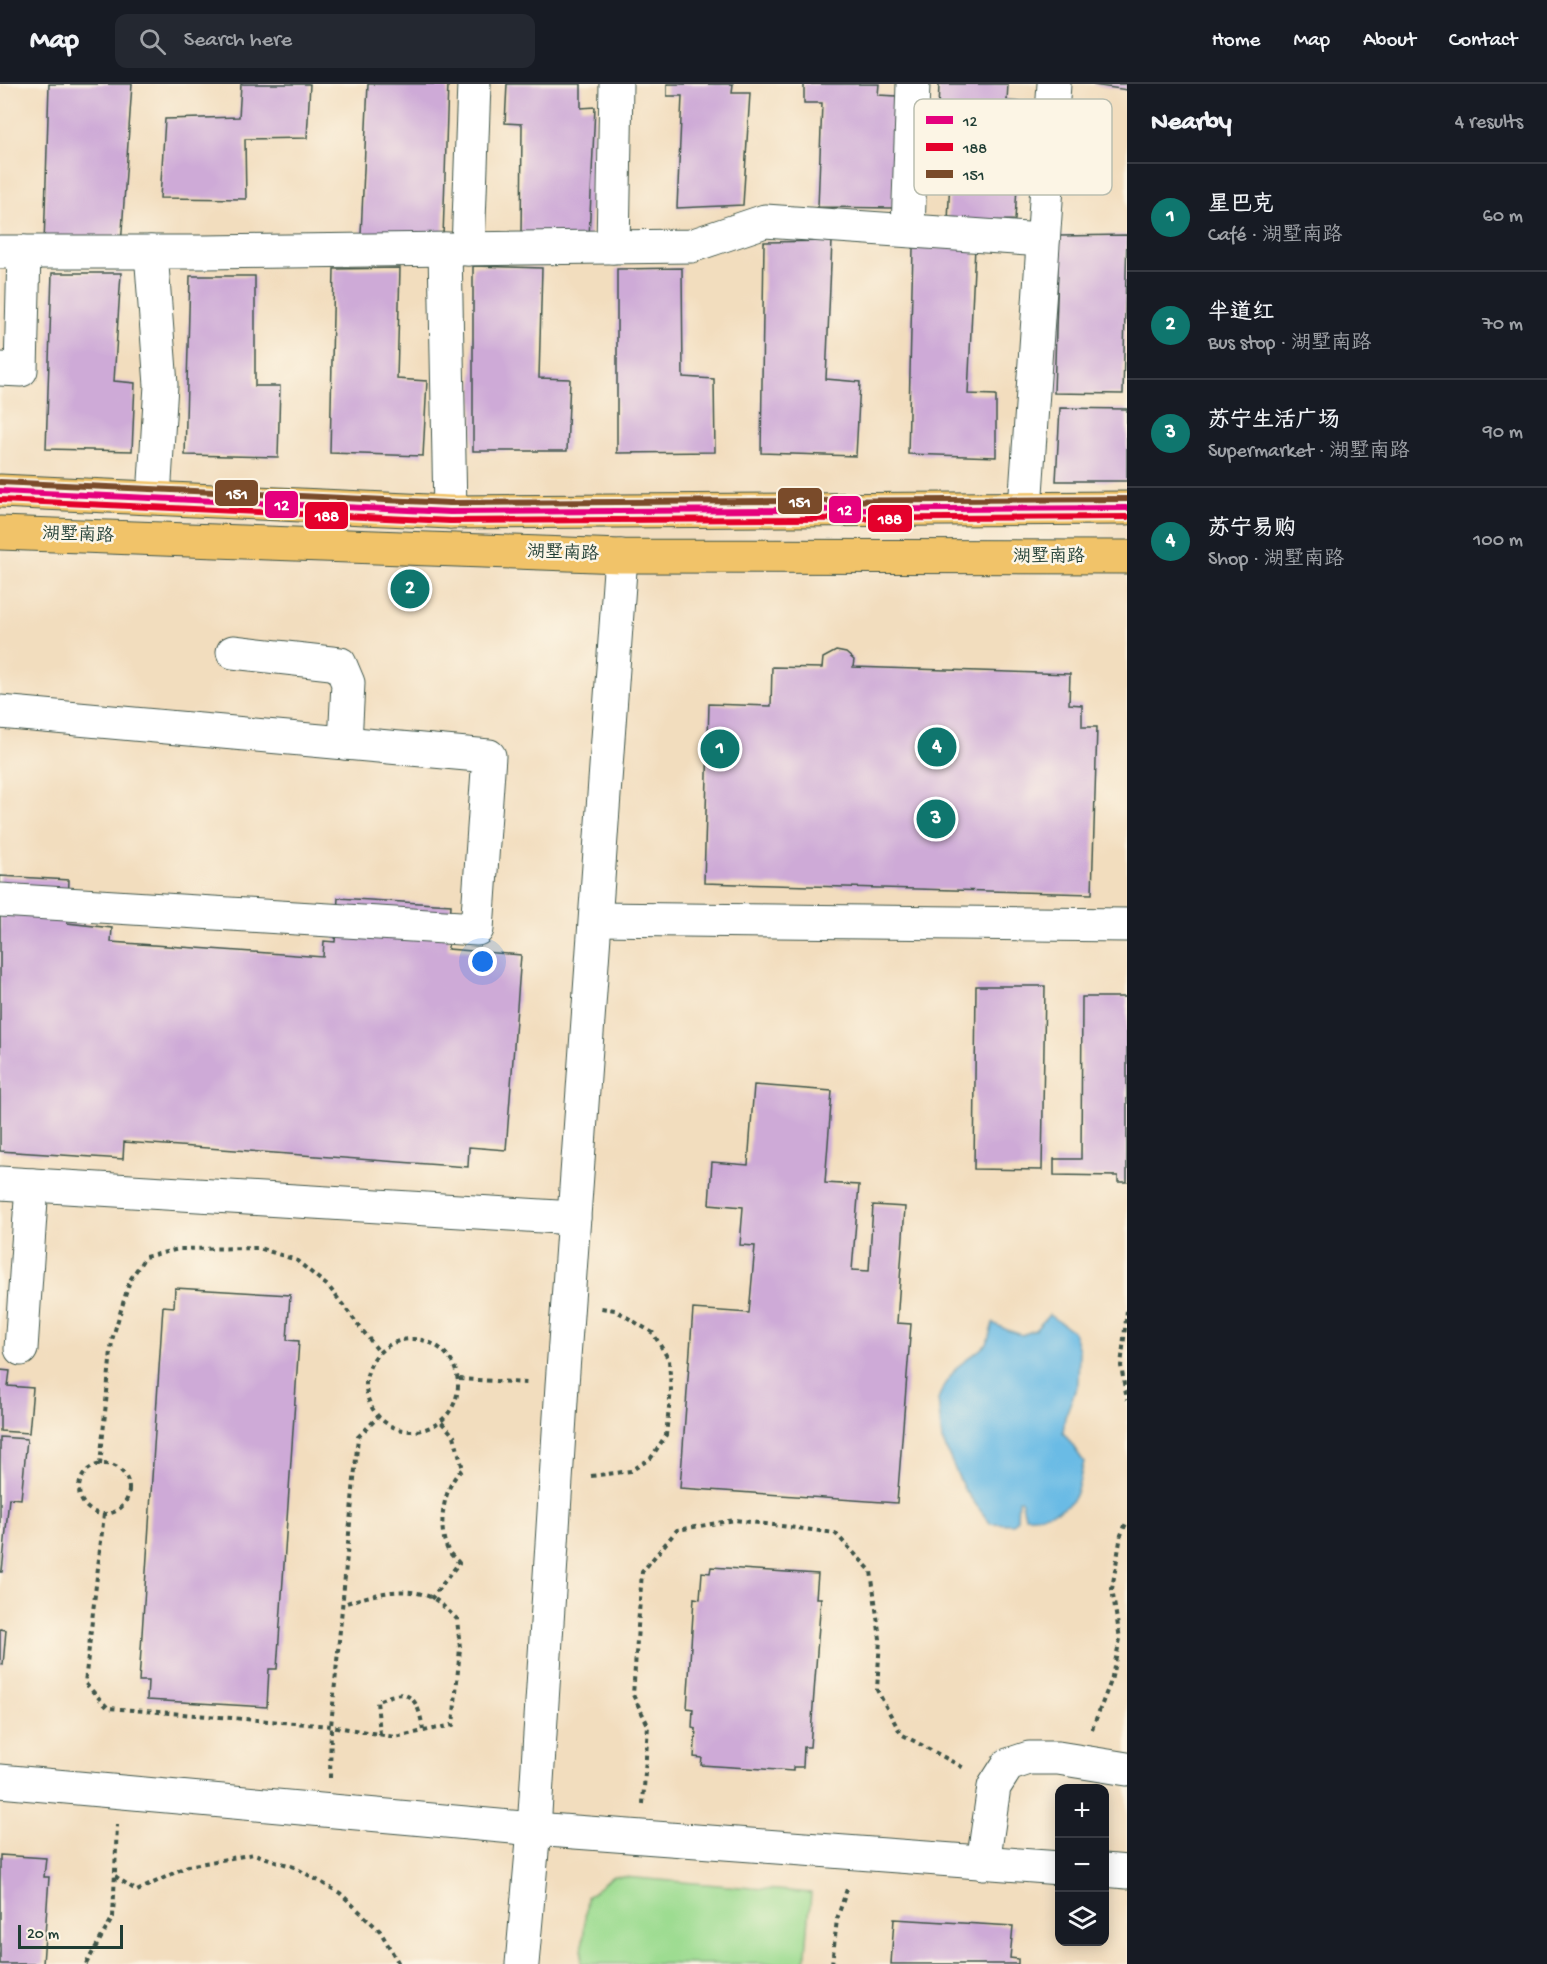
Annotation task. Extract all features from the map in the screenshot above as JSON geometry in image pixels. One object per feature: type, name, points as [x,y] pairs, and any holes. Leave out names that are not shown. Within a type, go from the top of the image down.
[{"type":"main road","points":[[0,491],[450,512],[1127,508]]},
{"type":"main road","name":"湖墅南路","points":[[0,533],[621,556],[1127,557]]},
{"type":"street","points":[[450,512],[456,249],[474,84]]},
{"type":"street","points":[[613,247],[616,84]]},
{"type":"street","points":[[908,231],[913,84]]},
{"type":"street","points":[[1053,99],[1054,84]]},
{"type":"street","points":[[1025,507],[1046,195]]},
{"type":"street","points":[[0,369],[21,370],[12,252],[691,246],[765,221],[1043,240]]},
{"type":"street","points":[[151,252],[161,386],[154,498]]},
{"type":"street","points":[[522,1964],[534,1829],[562,1385],[621,556]]},
{"type":"street","points":[[233,652],[340,664],[348,683],[345,743]]},
{"type":"street","points":[[0,712],[489,756],[477,928],[0,900]]},
{"type":"street","points":[[596,920],[1127,925]]},
{"type":"street","points":[[0,1183],[574,1218]]},
{"type":"street","points":[[21,1349],[32,1185]]},
{"type":"street","points":[[983,1863],[994,1787],[1008,1765],[1029,1758],[1058,1758],[1127,1770]]},
{"type":"street","points":[[0,1781],[534,1829],[1055,1868]]},
{"type":"street","points":[[1109,1870],[1127,1872]]},
{"type":"path","points":[[100,1465],[112,1340],[130,1280],[145,1257],[179,1249],[259,1248],[296,1260],[329,1287],[380,1353]]},
{"type":"path","points":[[556,1479],[631,1471],[651,1458],[666,1435],[671,1390],[669,1360],[653,1334],[615,1310],[568,1304]]},
{"type":"path","points":[[1127,1310],[1121,1366],[1127,1400]]},
{"type":"path","points":[[405,1339],[420,1339],[434,1344],[446,1353],[459,1379],[458,1395],[452,1410],[441,1422],[428,1430],[412,1432],[396,1429],[383,1422],[372,1409],[367,1395],[366,1379],[371,1365],[391,1344],[405,1339]]},
{"type":"path","points":[[459,1379],[562,1385]]},
{"type":"path","points":[[329,1810],[331,1726],[358,1437],[379,1416]]},
{"type":"path","points":[[431,1599],[459,1563],[448,1551],[442,1530],[445,1498],[454,1476],[463,1469],[454,1436],[441,1422]]},
{"type":"path","points":[[100,1465],[116,1467],[126,1478],[128,1486],[125,1502],[120,1508],[104,1514],[89,1509],[80,1496],[81,1479],[85,1472],[100,1465]]},
{"type":"path","points":[[104,1514],[85,1683],[108,1708],[331,1726],[395,1737],[453,1725],[460,1648],[457,1619],[431,1599],[415,1593],[390,1591],[343,1604]]},
{"type":"path","points":[[640,1837],[648,1725],[633,1695],[642,1572],[678,1530],[735,1520],[834,1533],[871,1571],[880,1639],[877,1690],[901,1734],[967,1770],[1002,1776]]},
{"type":"path","points":[[1081,1762],[1087,1738],[1098,1717],[1111,1681],[1120,1639],[1112,1589],[1121,1535],[1127,1521]]},
{"type":"path","points":[[380,1734],[377,1701],[397,1694],[411,1698],[420,1710],[423,1731]]},
{"type":"path","points":[[86,1964],[113,1917],[119,1792]]},
{"type":"path","points":[[115,1876],[137,1892],[188,1866],[254,1854],[294,1867],[340,1893],[380,1931],[399,1964]]},
{"type":"path","points":[[832,1964],[837,1919],[847,1889]]},
{"type":"green space","points":[[613,1876],[811,1893],[805,1964],[581,1964],[587,1897]]},
{"type":"water","points":[[1049,1315],[1073,1331],[1079,1350],[1078,1383],[1065,1417],[1063,1432],[1084,1462],[1078,1486],[1073,1499],[1057,1511],[1038,1516],[1025,1516],[1021,1500],[1018,1500],[1017,1519],[1013,1524],[990,1523],[964,1489],[942,1440],[938,1399],[944,1385],[957,1367],[987,1344],[993,1323],[1022,1335],[1035,1330]]},
{"type":"building","points":[[49,84],[132,84],[121,246],[44,245]]},
{"type":"building","points":[[241,84],[310,84],[307,138],[245,139],[246,199],[160,198],[165,119],[239,117]]},
{"type":"building","points":[[368,84],[448,84],[443,237],[361,234]]},
{"type":"building","points":[[507,84],[581,84],[581,108],[595,107],[589,238],[521,238],[522,124],[505,123]]},
{"type":"building","points":[[667,84],[733,84],[732,93],[750,93],[743,205],[677,208],[682,96],[667,96]]},
{"type":"building","points":[[804,84],[879,84],[878,95],[897,96],[893,208],[818,207],[822,103],[804,103]]},
{"type":"building","points":[[939,84],[1008,84],[1007,99],[938,99]]},
{"type":"building","points":[[1127,84],[1127,90],[1094,85]]},
{"type":"building","points":[[949,195],[1016,195],[1015,220],[948,222]]},
{"type":"building","points":[[1127,235],[1123,394],[1054,393],[1059,236]]},
{"type":"building","points":[[832,241],[826,379],[860,382],[856,456],[761,453],[764,242]]},
{"type":"building","points":[[975,247],[968,394],[996,395],[996,457],[908,454],[913,248]]},
{"type":"building","points":[[473,266],[542,268],[539,378],[570,379],[567,451],[473,451]]},
{"type":"building","points":[[400,268],[397,379],[427,381],[423,456],[330,453],[334,269]]},
{"type":"building","points":[[682,268],[683,377],[714,379],[715,452],[617,453],[617,269]]},
{"type":"building","points":[[52,273],[121,273],[114,381],[135,383],[132,451],[46,449]]},
{"type":"building","points":[[190,276],[255,276],[255,386],[280,386],[278,457],[185,455]]},
{"type":"building","points":[[1060,408],[1127,409],[1127,481],[1056,481]]},
{"type":"building","points":[[836,651],[846,653],[854,660],[853,667],[1070,674],[1069,704],[1082,705],[1082,727],[1097,727],[1092,894],[704,883],[709,704],[771,706],[772,667],[822,668],[823,658]]},
{"type":"building","points":[[0,876],[69,880],[67,923],[112,928],[111,942],[323,957],[324,941],[335,942],[338,898],[451,905],[448,949],[521,955],[506,1150],[469,1147],[468,1167],[124,1142],[123,1159],[0,1151]]},
{"type":"building","points":[[976,986],[1045,986],[1042,1170],[974,1169]]},
{"type":"building","points":[[1082,997],[1127,997],[1127,1182],[1118,1182],[1118,1176],[1054,1175],[1054,1159],[1081,1159]]},
{"type":"building","points":[[754,1085],[832,1091],[825,1183],[859,1185],[852,1270],[869,1271],[873,1205],[905,1207],[897,1323],[911,1324],[897,1503],[680,1488],[693,1309],[749,1313],[755,1246],[740,1245],[743,1207],[709,1204],[712,1162],[748,1165]]},
{"type":"building","points":[[175,1288],[290,1295],[287,1340],[299,1341],[277,1669],[269,1669],[267,1707],[147,1700],[148,1681],[139,1681],[163,1306],[174,1307]]},
{"type":"building","points":[[0,1370],[10,1371],[8,1386],[33,1388],[29,1433],[0,1431]]},
{"type":"building","points":[[0,1437],[27,1439],[21,1499],[9,1498],[2,1572],[0,1572]]},
{"type":"building","points":[[711,1567],[818,1574],[816,1598],[821,1598],[810,1747],[804,1747],[803,1767],[793,1767],[793,1771],[701,1765],[702,1758],[694,1757],[696,1729],[692,1728],[693,1709],[687,1708],[694,1598],[700,1599],[702,1572],[710,1573]]},
{"type":"building","points":[[0,1629],[6,1630],[3,1665],[0,1664]]},
{"type":"building","points":[[0,1855],[46,1858],[44,1877],[49,1877],[43,1964],[0,1964]]},
{"type":"building","points":[[894,1919],[1013,1926],[1010,1958],[1018,1959],[1018,1964],[891,1964]]},
{"type":"transit line","name":"151","points":[[0,482],[450,503],[1127,499]]},
{"type":"transit line","name":"12","points":[[0,491],[450,512],[1127,508]]},
{"type":"transit line","name":"188","points":[[0,500],[450,521],[1127,517]]},
{"type":"place","name":"半道红","points":[[410,589]]},
{"type":"place","name":"苏宁易购","points":[[937,747]]},
{"type":"place","name":"星巴克","points":[[720,749]]},
{"type":"place","name":"苏宁生活广场","points":[[936,819]]}]
